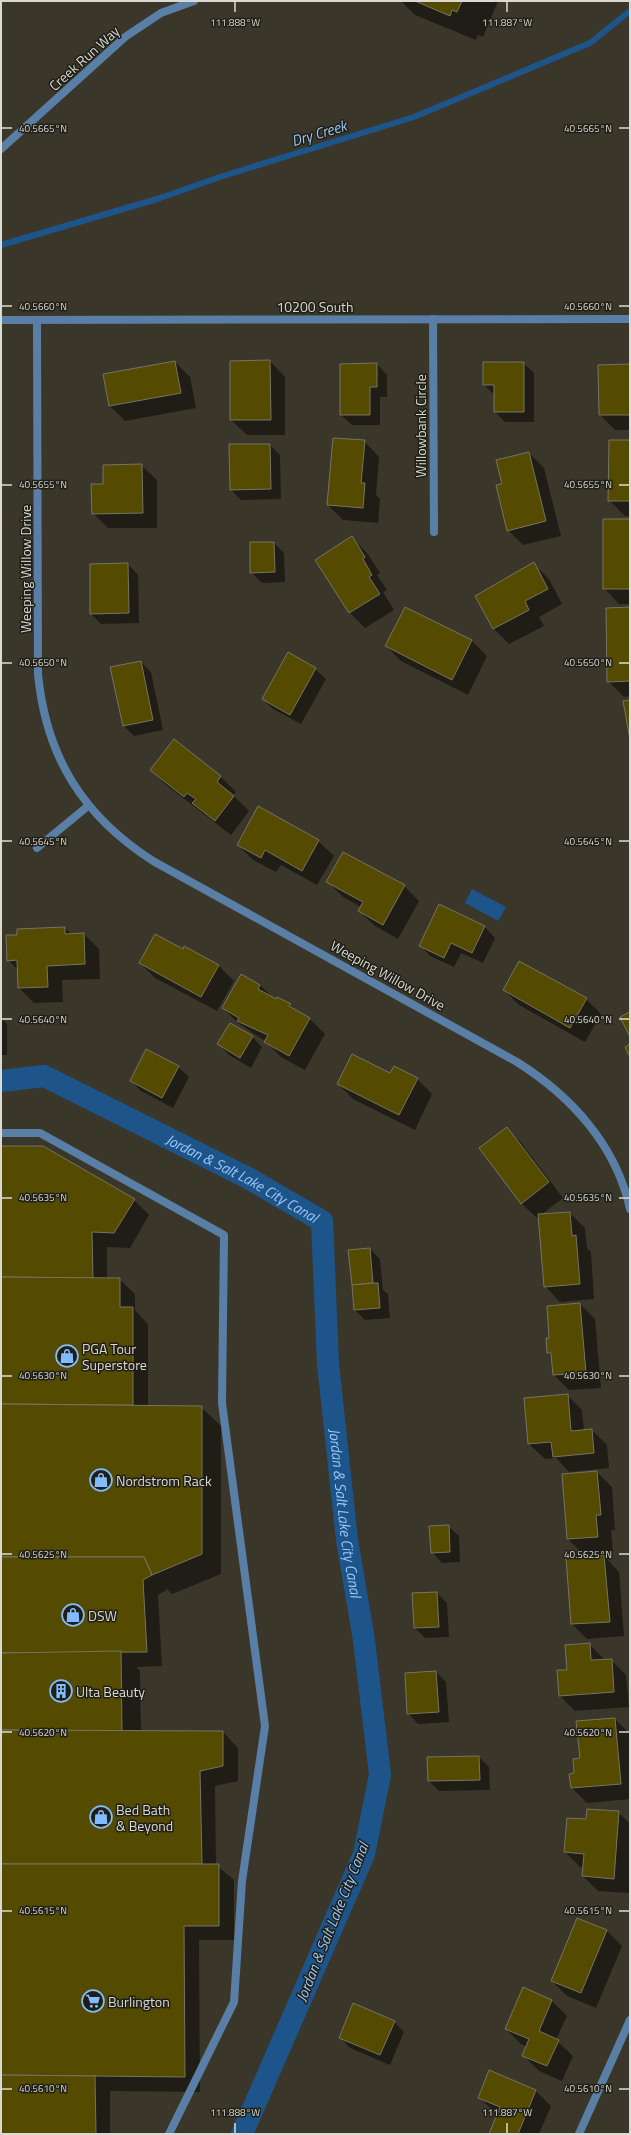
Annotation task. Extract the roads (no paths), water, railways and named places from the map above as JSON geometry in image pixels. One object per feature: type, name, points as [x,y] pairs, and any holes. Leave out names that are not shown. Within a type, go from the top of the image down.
[{"type":"street","name":"Creek Run Way","points":[[1,148],[125,37],[161,13],[194,1]]},
{"type":"street","name":"Willowbank Circle","points":[[433,319],[434,532]]},
{"type":"street","name":"10200 South","points":[[1,320],[630,319]]},
{"type":"street","name":"Weeping Willow Drive","points":[[36,320],[38,656],[41,699],[53,745],[75,787],[88,806],[118,836],[153,861],[510,1058],[539,1076],[569,1101],[594,1131],[620,1177],[630,1210]]},
{"type":"street","points":[[37,848],[88,806]]},
{"type":"street","points":[[1,1133],[40,1133],[224,1235],[222,1403],[265,1726],[242,1881],[234,2002],[169,2134]]},
{"type":"street","points":[[579,2134],[630,2020]]},
{"type":"water","points":[[472,889],[506,907],[498,921],[465,903]]},
{"type":"waterway","name":"Dry Creek","points":[[1,245],[157,199],[220,177],[414,117],[590,43],[630,11]]},
{"type":"waterway","name":"Jordan & Salt Lake City Canal","points":[[1,1081],[44,1076],[248,1178],[322,1221],[328,1364],[347,1540],[364,1640],[380,1775],[364,1854],[242,2134]]},
{"type":"place","name":"PGA Tour Superstore","points":[[67,1356]]},
{"type":"place","name":"Nordstrom Rack","points":[[101,1480]]},
{"type":"place","name":"DSW","points":[[73,1615]]},
{"type":"place","name":"Ulta Beauty","points":[[61,1691]]},
{"type":"place","name":"Bed Bath & Beyond","points":[[101,1817]]},
{"type":"place","name":"Burlington","points":[[93,2001]]}]
